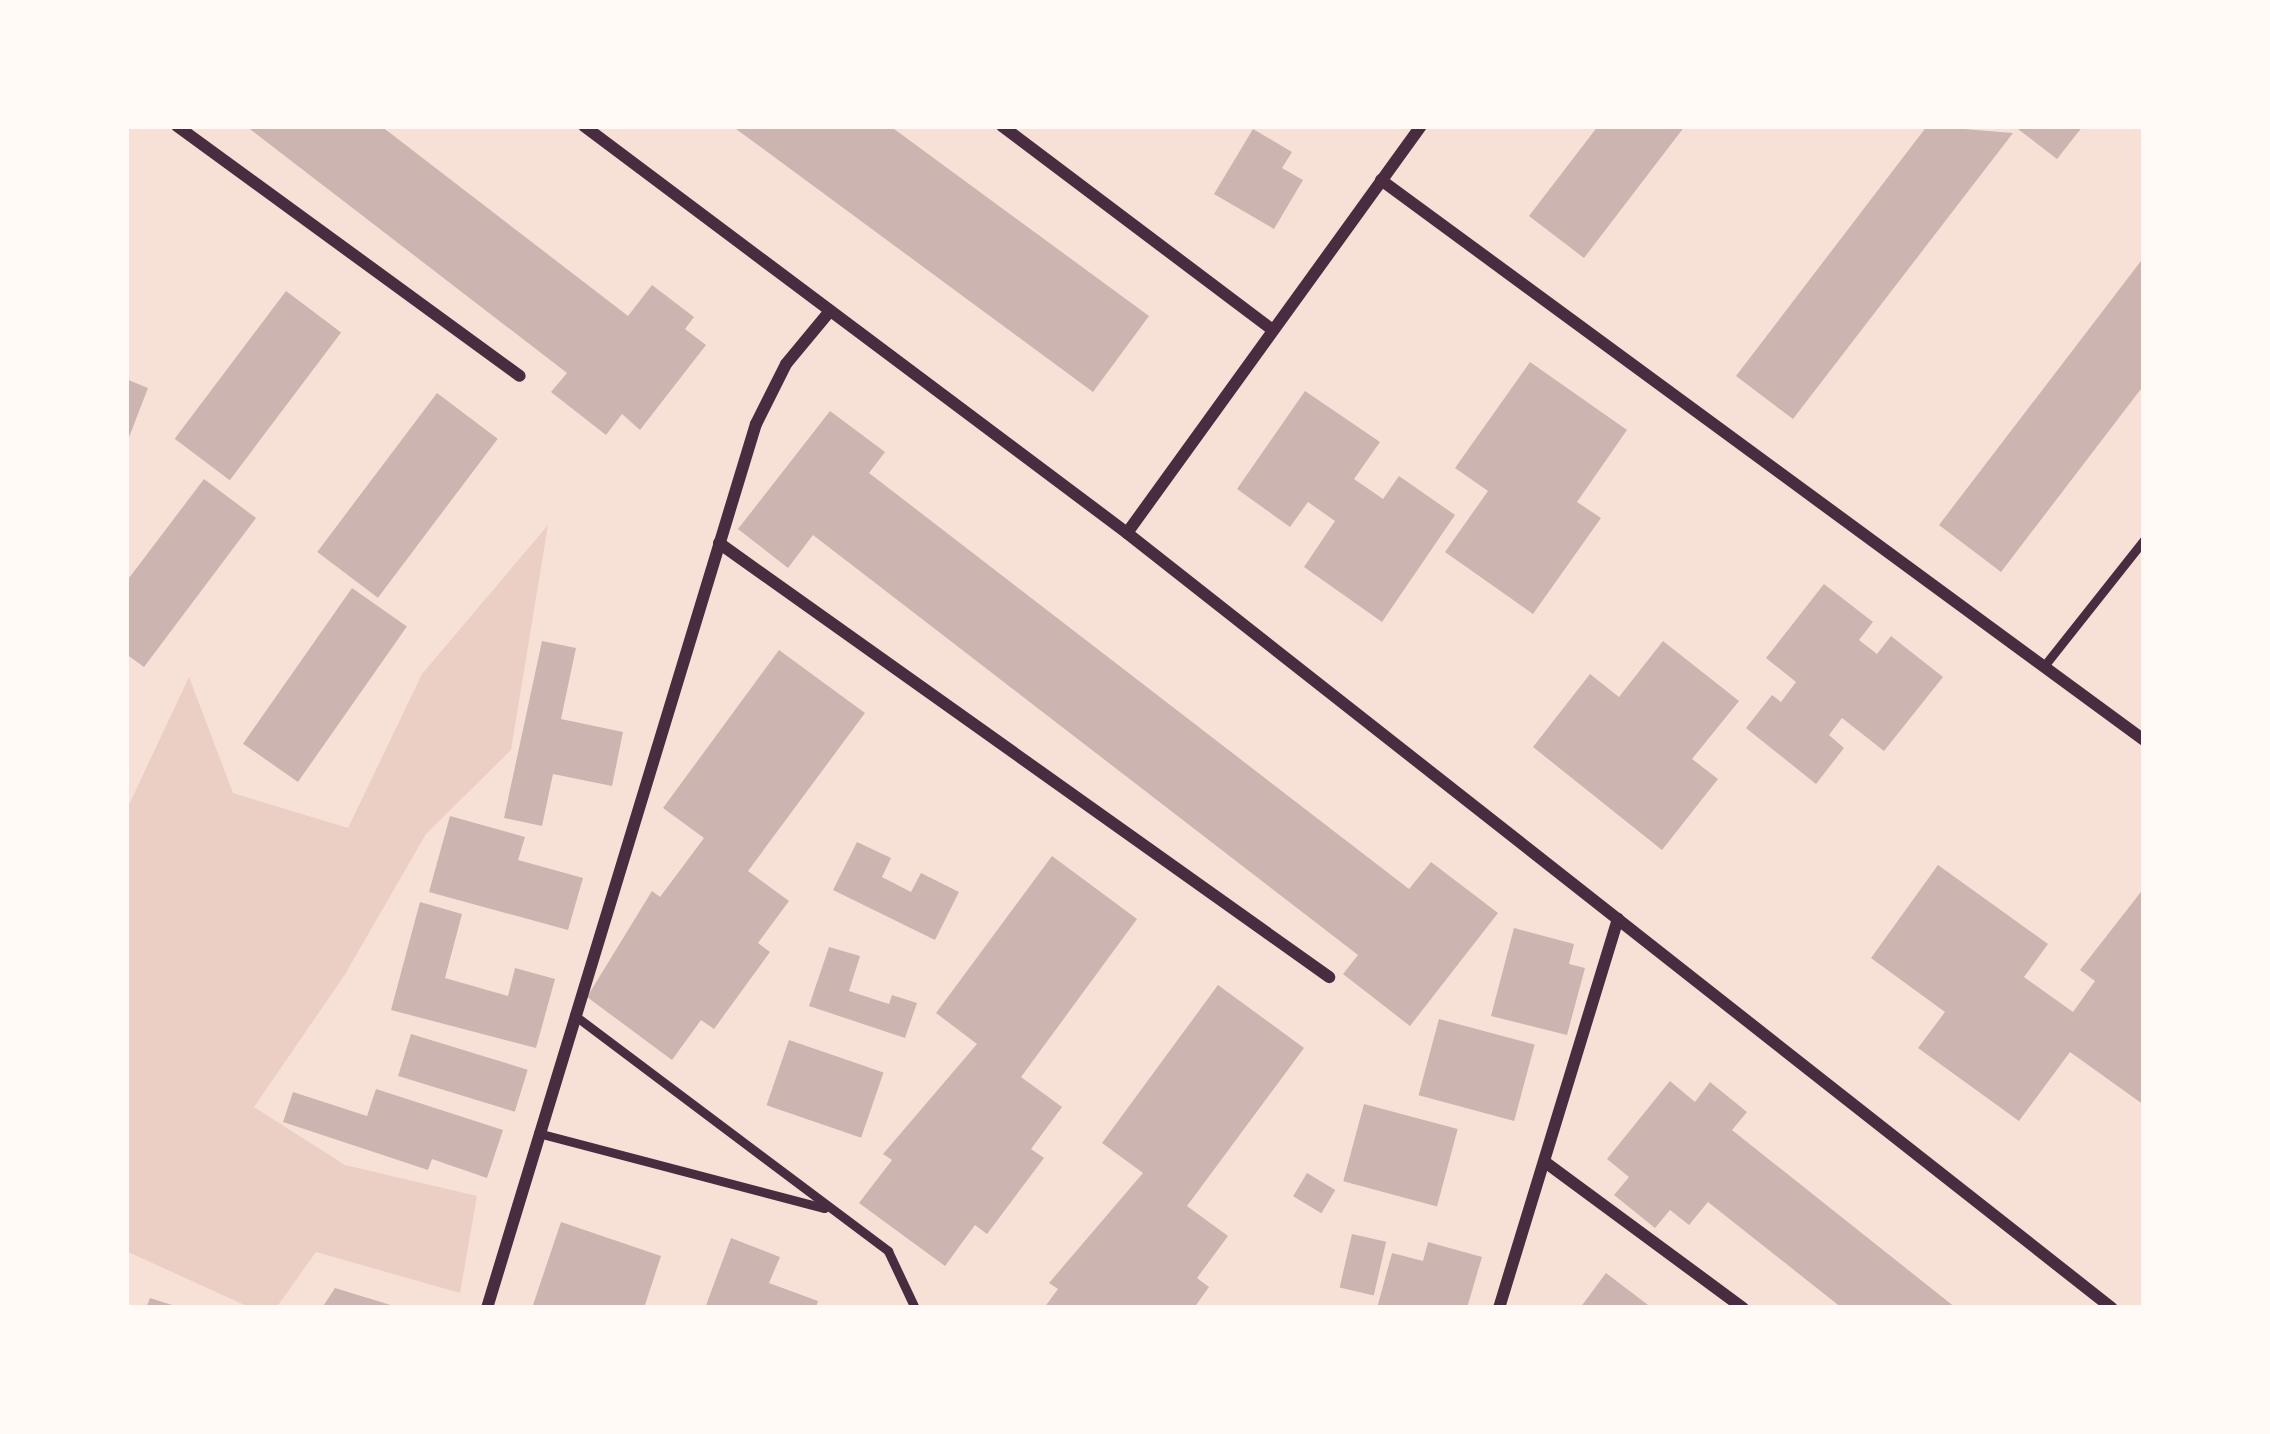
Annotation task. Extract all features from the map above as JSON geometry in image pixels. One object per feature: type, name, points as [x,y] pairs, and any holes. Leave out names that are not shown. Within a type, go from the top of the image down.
[{"type":"street","points":[[177,126],[520,376]]},
{"type":"street","points":[[584,126],[1127,532],[2112,1308]]},
{"type":"street","points":[[1002,126],[1271,329]]},
{"type":"street","points":[[1127,532],[1421,126]]},
{"type":"street","points":[[1381,180],[2144,740]]},
{"type":"street","points":[[487,1308],[756,424],[786,364],[830,311]]},
{"type":"street","points":[[719,543],[1329,977]]},
{"type":"street","points":[[1499,1308],[1618,919]]},
{"type":"street","points":[[1545,1162],[1743,1308]]},
{"type":"lane","points":[[2044,666],[2144,540]]},
{"type":"lane","points":[[573,1015],[888,1251],[915,1308]]},
{"type":"lane","points":[[537,1133],[829,1209]]},
{"type":"shaded area","points":[[548,525],[511,750],[426,834],[344,976],[254,1107],[345,1165],[477,1196],[460,1293],[316,1252],[276,1308],[251,1308],[126,1251],[126,811],[189,677],[233,793],[348,828],[422,674]]},
{"type":"building","points":[[246,126],[381,126],[628,316],[652,285],[694,317],[685,329],[706,345],[640,430],[622,414],[606,435],[551,392],[567,373]]},
{"type":"building","points":[[732,126],[890,126],[1149,316],[1093,392]]},
{"type":"building","points":[[1598,126],[1685,126],[1584,258],[1529,216]]},
{"type":"building","points":[[1927,126],[2013,133],[1793,419],[1736,376]]},
{"type":"building","points":[[2014,126],[2083,126],[2057,159]]},
{"type":"building","points":[[1253,129],[1292,152],[1282,168],[1303,180],[1274,229],[1214,194]]},
{"type":"building","points":[[2144,257],[2144,385],[2001,572],[1939,525]]},
{"type":"building","points":[[286,291],[341,333],[230,480],[175,439]]},
{"type":"building","points":[[1530,362],[1627,430],[1577,502],[1601,518],[1533,614],[1445,552],[1488,491],[1455,468]]},
{"type":"building","points":[[126,379],[148,388],[126,445]]},
{"type":"building","points":[[1305,391],[1380,442],[1354,479],[1383,499],[1399,476],[1455,515],[1382,622],[1304,567],[1335,521],[1308,502],[1290,527],[1237,489]]},
{"type":"building","points":[[437,393],[498,439],[378,598],[317,552]]},
{"type":"building","points":[[830,411],[885,452],[869,473],[1409,889],[1431,862],[1498,913],[1410,1026],[1343,974],[1358,955],[813,535],[788,568],[738,529]]},
{"type":"building","points":[[204,479],[256,518],[144,667],[126,654],[126,582]]},
{"type":"building","points":[[1824,584],[1873,622],[1859,640],[1877,654],[1891,636],[1943,677],[1884,751],[1842,718],[1829,735],[1844,748],[1816,784],[1746,728],[1772,695],[1781,702],[1796,682],[1766,658]]},
{"type":"building","points":[[352,588],[407,626],[298,782],[243,744]]},
{"type":"building","points":[[542,641],[576,648],[561,719],[623,732],[612,786],[553,774],[542,826],[504,818]]},
{"type":"building","points":[[1663,641],[1739,701],[1692,759],[1718,779],[1662,850],[1533,747],[1590,674],[1619,697]]},
{"type":"building","points":[[779,650],[865,713],[748,871],[789,901],[758,943],[770,952],[714,1029],[701,1020],[672,1060],[587,997],[652,891],[660,897],[704,838],[663,808]]},
{"type":"building","points":[[450,816],[525,837],[518,860],[583,878],[568,930],[429,892]]},
{"type":"building","points":[[857,842],[891,858],[882,877],[911,892],[921,873],[959,892],[935,940],[833,890]]},
{"type":"building","points":[[1052,856],[1137,919],[1021,1077],[1062,1107],[1031,1149],[1044,1158],[987,1234],[975,1225],[945,1266],[859,1203],[892,1160],[883,1154],[977,1044],[936,1013]]},
{"type":"building","points":[[1938,865],[2048,944],[2024,977],[2073,1012],[2095,981],[2080,970],[2144,888],[2144,1105],[2070,1052],[2019,1121],[1918,1048],[1945,1012],[1871,958]]},
{"type":"building","points":[[420,902],[462,914],[445,978],[508,996],[515,968],[555,979],[536,1048],[391,1010]]},
{"type":"building","points":[[1514,928],[1574,944],[1569,964],[1585,968],[1567,1035],[1491,1016]]},
{"type":"building","points":[[829,947],[860,956],[849,991],[889,1004],[892,995],[917,1003],[905,1038],[809,1006]]},
{"type":"building","points":[[1218,985],[1304,1048],[1187,1206],[1228,1236],[1197,1278],[1209,1287],[1194,1308],[1044,1308],[1058,1289],[1049,1283],[1143,1173],[1102,1143]]},
{"type":"building","points":[[1439,1019],[1535,1045],[1514,1121],[1419,1095]]},
{"type":"building","points":[[411,1034],[528,1070],[515,1112],[398,1076]]},
{"type":"building","points":[[789,1040],[884,1073],[861,1138],[767,1105]]},
{"type":"building","points":[[1670,1081],[1695,1102],[1710,1082],[1747,1112],[1732,1130],[1956,1308],[1842,1308],[1708,1202],[1689,1225],[1670,1210],[1655,1228],[1614,1195],[1629,1177],[1607,1159]]},
{"type":"building","points":[[376,1089],[503,1130],[487,1178],[432,1159],[428,1170],[283,1122],[293,1092],[367,1116]]},
{"type":"building","points":[[1364,1104],[1458,1129],[1437,1206],[1343,1181]]},
{"type":"building","points":[[1307,1173],[1335,1190],[1321,1213],[1293,1196]]},
{"type":"building","points":[[561,1222],[661,1256],[644,1308],[532,1308]]},
{"type":"building","points":[[1352,1234],[1386,1242],[1374,1295],[1340,1288]]},
{"type":"building","points":[[731,1238],[780,1257],[769,1283],[818,1301],[816,1308],[705,1308]]},
{"type":"building","points":[[1428,1242],[1482,1257],[1467,1308],[1377,1308],[1392,1253],[1423,1261]]},
{"type":"building","points":[[1606,1273],[1652,1308],[1580,1308]]},
{"type":"building","points":[[335,1288],[397,1307],[397,1308],[322,1308]]},
{"type":"building","points":[[150,1298],[178,1307],[178,1308],[146,1308]]}]
